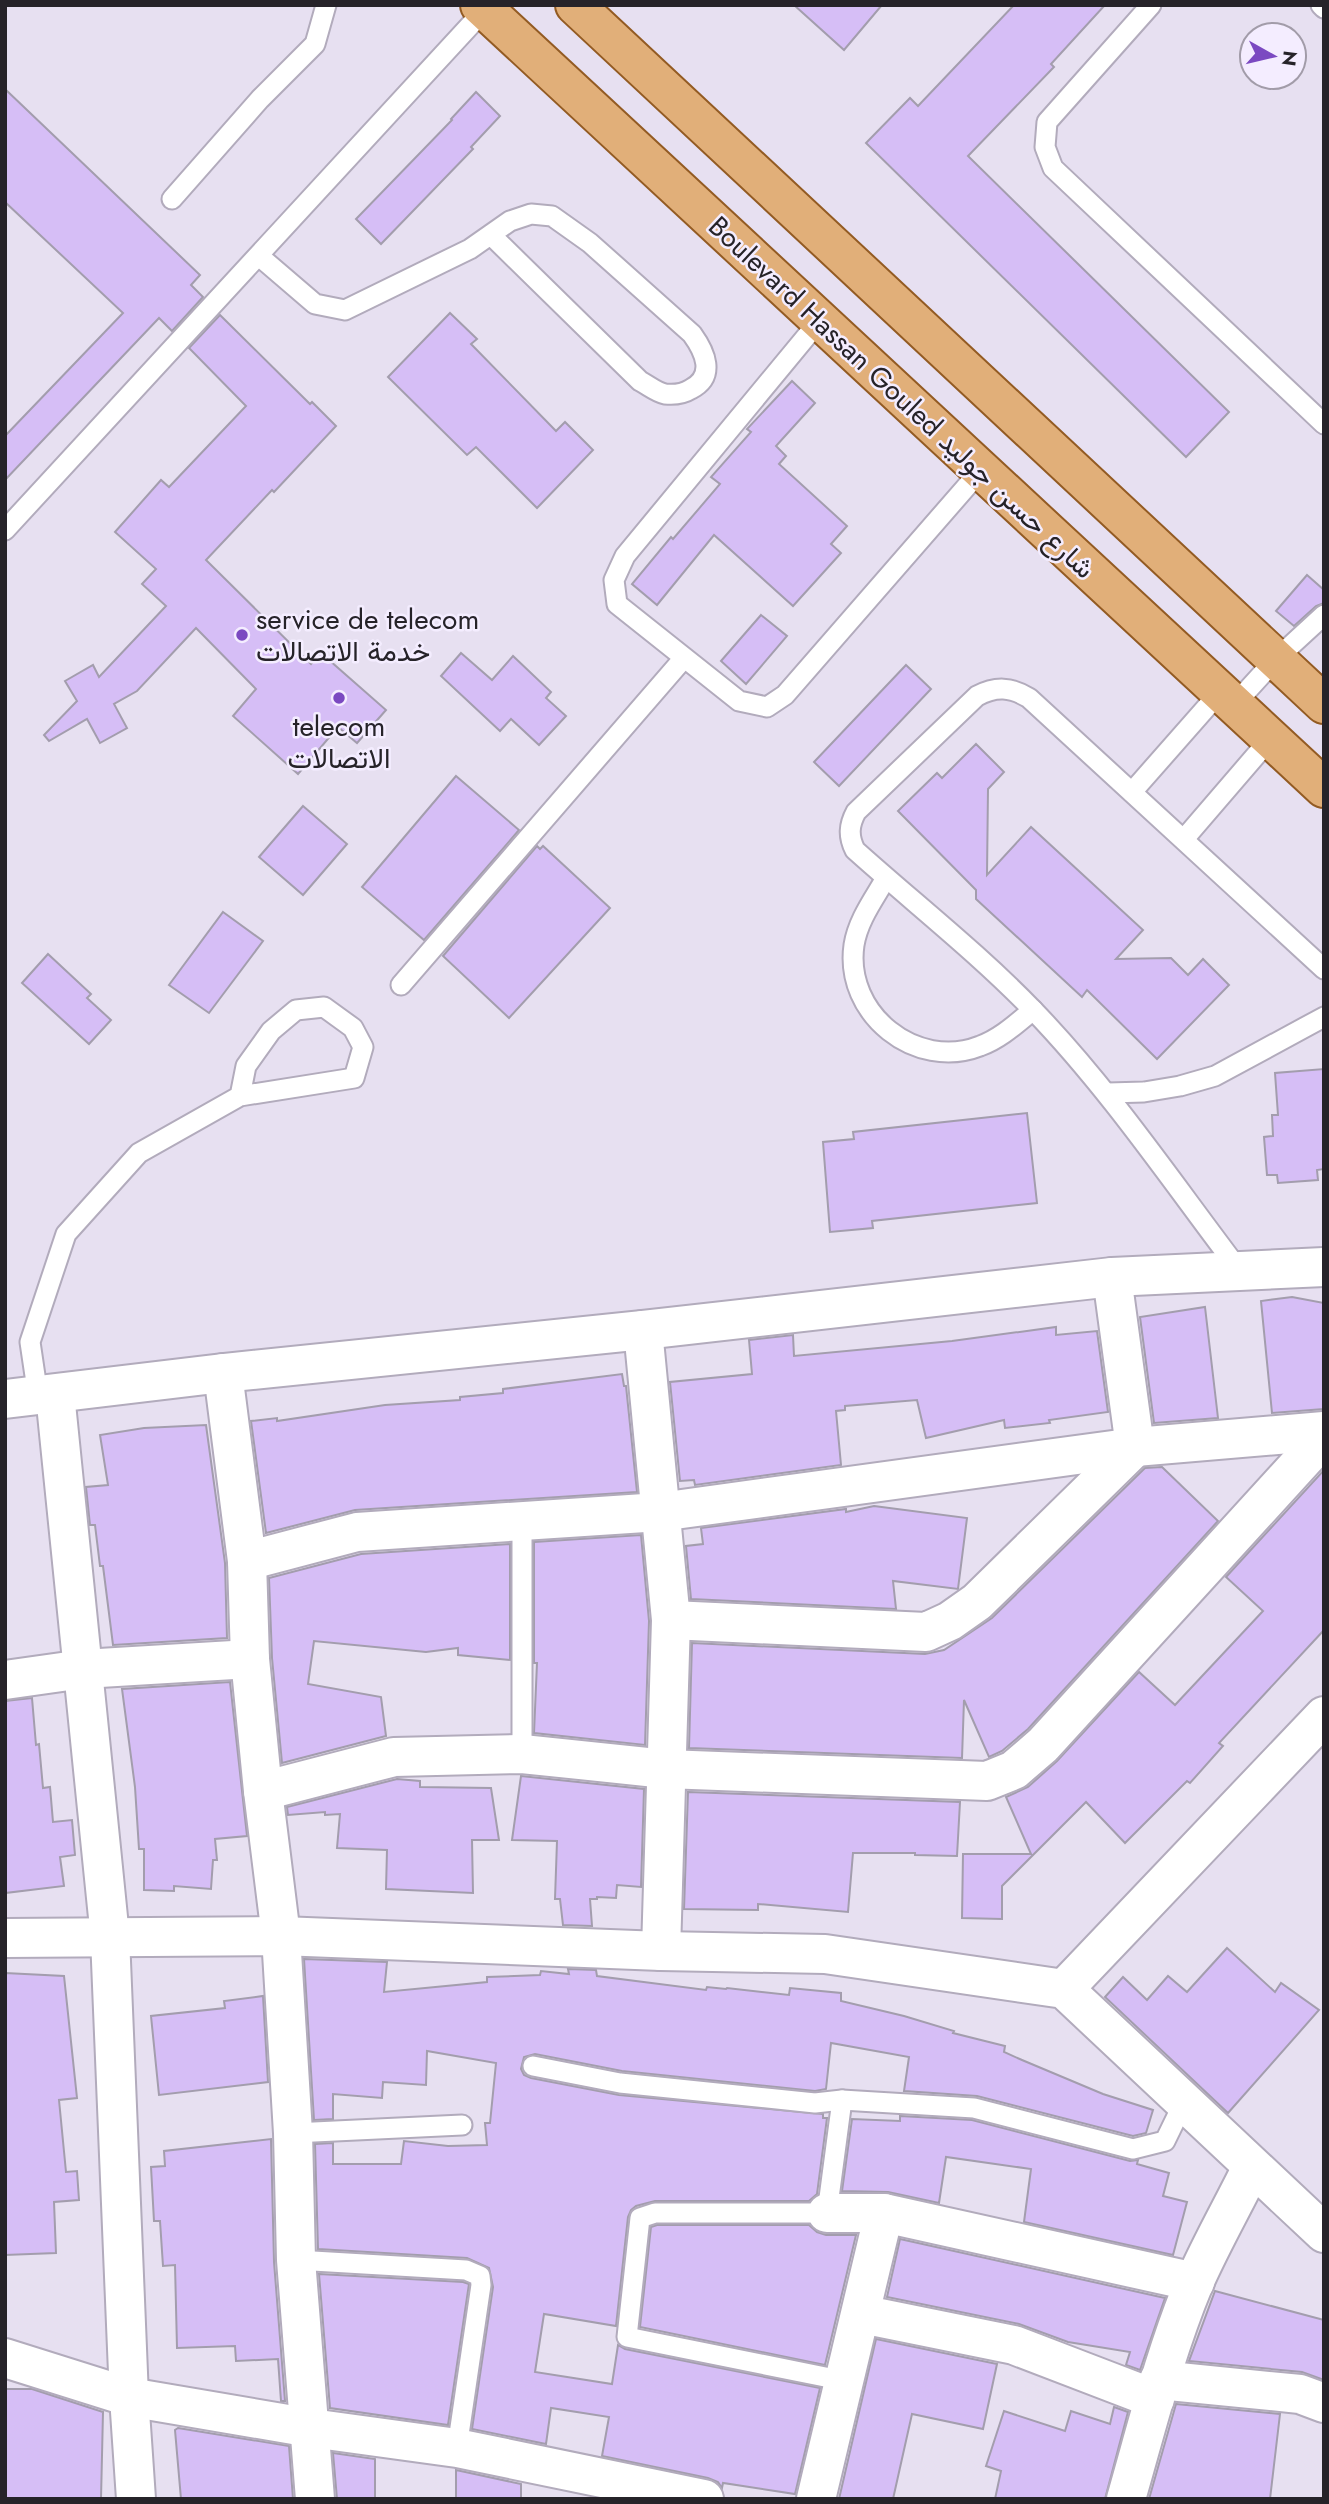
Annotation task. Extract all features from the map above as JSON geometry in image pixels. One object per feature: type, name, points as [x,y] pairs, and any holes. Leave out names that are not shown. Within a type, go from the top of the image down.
[{"type":"main road","points":[[575,5],[1324,704]]},
{"type":"main road","name":"Boulevard Hassan Gouled شارع حسن جوليد","points":[[485,7],[1324,788]]},
{"type":"street","points":[[136,2499],[129,2397],[110,1937],[83,1669],[33,1396],[1112,1277],[1324,1267]]},
{"type":"street","points":[[1112,1277],[1135,1447]]},
{"type":"street","points":[[643,1330],[671,1620],[661,1951]]},
{"type":"street","points":[[223,1373],[247,1561],[250,1660],[281,1936],[293,2133],[296,2260],[315,2499]]},
{"type":"street","points":[[247,1561],[357,1532],[522,1519],[660,1512],[1135,1447],[1324,1431]]},
{"type":"street","points":[[263,1791],[394,1757],[522,1754],[666,1769],[987,1781],[1014,1770],[1043,1745],[1324,1437]]},
{"type":"street","points":[[671,1620],[926,1632],[950,1621],[977,1602],[1135,1447]]},
{"type":"street","points":[[5,1680],[83,1669],[250,1660]]},
{"type":"street","points":[[1064,1989],[1324,1716]]},
{"type":"street","points":[[5,1938],[281,1936],[661,1951],[825,1954],[1064,1989],[1324,2233]]},
{"type":"street","points":[[1126,2499],[1157,2389],[1195,2282],[1252,2167]]},
{"type":"street","points":[[827,2213],[884,2213],[1195,2282]]},
{"type":"street","points":[[816,2499],[884,2213]]},
{"type":"street","points":[[861,2314],[1014,2346],[1157,2389],[1300,2394],[1324,2403]]},
{"type":"street","points":[[5,2358],[129,2397],[311,2428],[457,2448],[601,2488],[704,2499]]},
{"type":"lane","points":[[172,199],[260,99],[315,44],[326,5]]},
{"type":"lane","points":[[1151,5],[1047,122],[1045,147],[1053,168],[1324,424]]},
{"type":"lane","points":[[5,530],[485,7]]},
{"type":"lane","points":[[259,256],[315,304],[345,310],[470,248],[510,221],[530,214],[552,216],[590,243],[692,334],[704,350],[707,368],[702,382],[689,391],[676,395],[662,393],[640,381],[491,234]]},
{"type":"lane","points":[[820,320],[625,556],[614,580],[617,604],[739,701],[767,707],[785,695],[981,470]]},
{"type":"lane","points":[[1132,792],[1227,698],[1275,660],[1324,615]]},
{"type":"lane","points":[[401,985],[684,657]]},
{"type":"lane","points":[[1239,1270],[1108,1093],[1034,1010],[855,850],[851,843],[850,827],[856,812],[969,703],[986,691],[1001,688],[1016,690],[1029,698],[1324,969]]},
{"type":"lane","points":[[1184,839],[1270,739]]},
{"type":"lane","points":[[886,877],[859,924],[854,947],[854,971],[860,994],[872,1015],[889,1032],[909,1044],[932,1051],[956,1052],[979,1047],[1001,1036],[1034,1010]]},
{"type":"lane","points":[[33,1396],[30,1342],[66,1234],[139,1153],[240,1096],[354,1078],[363,1047],[352,1028],[324,1007],[296,1010],[271,1031],[246,1066],[240,1096]]},
{"type":"lane","points":[[1108,1093],[1144,1092],[1215,1076],[1324,1017]]},
{"type":"lane","points":[[522,1519],[522,1754]]},
{"type":"lane","points":[[533,2066],[620,2083],[815,2103],[842,2100],[974,2108],[1133,2149],[1165,2141],[1184,2102]]},
{"type":"lane","points":[[842,2100],[827,2213],[655,2213],[640,2218],[626,2337],[845,2381]]},
{"type":"lane","points":[[293,2133],[462,2125]]},
{"type":"lane","points":[[296,2260],[466,2270],[480,2276],[481,2285],[457,2448]]},
{"type":"building","points":[[794,5],[882,5],[844,50]]},
{"type":"building","points":[[1014,5],[1105,5],[1051,64],[1054,67],[968,156],[1229,412],[1186,457],[866,143],[910,98],[918,106]]},
{"type":"building","points":[[5,89],[200,275],[191,285],[203,297],[172,331],[159,318],[5,480],[5,436],[123,313],[5,202]]},
{"type":"building","points":[[476,92],[500,116],[471,147],[473,149],[381,244],[356,219]]},
{"type":"building","points":[[450,313],[477,339],[471,344],[556,431],[565,422],[593,450],[537,508],[476,447],[467,455],[388,377]]},
{"type":"building","points":[[220,315],[336,426],[206,560],[311,664],[321,653],[386,710],[357,743],[338,727],[298,774],[233,716],[256,689],[196,628],[137,691],[114,704],[127,728],[100,743],[87,719],[49,741],[44,735],[77,701],[65,681],[93,665],[99,677],[166,606],[142,584],[156,569],[115,532],[161,480],[169,487],[246,406],[189,348]]},
{"type":"building","points":[[792,381],[815,403],[776,446],[786,456],[779,464],[847,526],[831,544],[841,553],[793,606],[714,535],[657,605],[632,584],[720,484],[711,477],[751,432],[747,429]]},
{"type":"building","points":[[1307,575],[1324,590],[1324,603],[1316,606],[1294,626],[1276,611]]},
{"type":"building","points":[[761,615],[787,636],[746,684],[721,661]]},
{"type":"building","points":[[461,653],[492,680],[513,656],[551,692],[546,698],[566,716],[539,745],[511,719],[500,731],[441,676]]},
{"type":"building","points":[[906,665],[931,689],[839,786],[814,762]]},
{"type":"building","points":[[976,744],[1004,772],[988,789],[987,875],[1031,827],[1143,930],[1116,959],[1171,958],[1188,975],[1203,959],[1229,985],[1157,1059],[1087,990],[1082,997],[976,899],[976,890],[898,811],[937,773],[942,778]]},
{"type":"building","points":[[456,776],[519,830],[424,940],[362,887]]},
{"type":"building","points":[[303,806],[347,844],[303,895],[259,857]]},
{"type":"building","points":[[537,846],[540,849],[543,846],[610,908],[509,1018],[443,956]]},
{"type":"building","points":[[223,912],[263,941],[209,1013],[169,985]]},
{"type":"building","points":[[48,954],[91,994],[87,998],[111,1020],[89,1044],[22,983]]},
{"type":"building","points":[[1324,1069],[1324,1169],[1317,1170],[1318,1180],[1278,1183],[1277,1175],[1267,1175],[1264,1137],[1273,1136],[1272,1115],[1278,1115],[1275,1073]]},
{"type":"building","points":[[1027,1113],[1037,1203],[872,1221],[873,1228],[830,1232],[823,1142],[854,1139],[853,1132]]},
{"type":"building","points":[[1292,1297],[1324,1303],[1324,1409],[1272,1413],[1261,1301]]},
{"type":"building","points":[[1205,1307],[1218,1418],[1154,1423],[1140,1317]]},
{"type":"building","points":[[1056,1327],[1056,1335],[1097,1331],[1108,1412],[1005,1428],[1004,1420],[926,1438],[917,1400],[845,1406],[845,1410],[836,1411],[841,1465],[695,1485],[694,1480],[680,1481],[670,1382],[752,1374],[749,1340],[793,1335],[794,1356],[952,1341]]},
{"type":"building","points":[[622,1374],[626,1386],[637,1492],[355,1510],[266,1533],[251,1421],[277,1418],[277,1421],[385,1405],[460,1400],[460,1397],[503,1393],[503,1389]]},
{"type":"building","points":[[206,1425],[225,1563],[227,1638],[113,1645],[103,1566],[100,1566],[95,1525],[90,1525],[86,1487],[108,1485],[100,1435],[144,1428]]},
{"type":"building","points":[[1162,1467],[1218,1521],[1028,1729],[1002,1751],[989,1757],[964,1700],[962,1758],[689,1748],[692,1643],[925,1654],[944,1650],[992,1618],[1145,1468]]},
{"type":"building","points":[[1324,1470],[1324,1630],[1219,1743],[1223,1746],[1190,1783],[1187,1781],[1125,1843],[1086,1802],[1002,1886],[1002,1919],[962,1918],[963,1854],[1031,1854],[1006,1797],[1028,1787],[1057,1761],[1139,1672],[1175,1705],[1263,1611],[1226,1577]]},
{"type":"building","points":[[874,1506],[967,1518],[958,1589],[893,1581],[896,1609],[691,1599],[686,1546],[703,1544],[701,1528],[846,1509],[846,1512]]},
{"type":"building","points":[[641,1535],[649,1621],[645,1745],[534,1733],[537,1663],[534,1663],[534,1542]]},
{"type":"building","points":[[510,1544],[510,1660],[458,1655],[458,1648],[426,1652],[314,1641],[308,1684],[381,1697],[386,1736],[282,1763],[272,1658],[269,1578],[361,1554]]},
{"type":"building","points":[[230,1682],[247,1836],[215,1839],[217,1860],[213,1860],[211,1889],[174,1886],[174,1891],[144,1890],[144,1849],[139,1849],[135,1787],[122,1689]]},
{"type":"building","points":[[32,1698],[43,1788],[50,1787],[53,1822],[72,1820],[75,1855],[60,1857],[64,1886],[5,1893],[5,1701]]},
{"type":"building","points":[[521,1776],[644,1789],[641,1887],[617,1885],[616,1898],[590,1899],[592,1926],[563,1925],[560,1899],[555,1899],[557,1841],[512,1840]]},
{"type":"building","points":[[397,1779],[420,1781],[420,1787],[491,1788],[499,1840],[472,1840],[473,1893],[386,1889],[387,1850],[337,1848],[340,1814],[325,1815],[325,1812],[288,1815],[287,1807]]},
{"type":"building","points":[[688,1792],[960,1802],[957,1856],[853,1853],[848,1912],[758,1904],[758,1910],[684,1909]]},
{"type":"building","points":[[1227,1948],[1275,1992],[1281,1983],[1319,2010],[1228,2113],[1105,1997],[1123,1977],[1147,2000],[1168,1976],[1187,1992]]},
{"type":"building","points":[[304,1959],[387,1962],[384,1992],[487,1982],[487,1977],[540,1975],[541,1971],[569,1974],[568,1969],[596,1970],[597,1976],[706,1990],[707,1987],[727,1988],[789,1995],[790,1988],[841,1993],[841,2001],[904,2016],[954,2031],[953,2033],[1005,2046],[1004,2052],[1022,2060],[1103,2094],[1153,2110],[1146,2133],[1133,2136],[977,2096],[904,2091],[909,2057],[831,2043],[826,2089],[815,2091],[622,2071],[535,2054],[524,2057],[521,2069],[524,2075],[531,2078],[619,2095],[823,2114],[823,2118],[827,2118],[817,2194],[809,2201],[655,2201],[636,2206],[628,2217],[616,2326],[544,2314],[535,2372],[612,2384],[618,2345],[625,2349],[820,2388],[795,2494],[723,2483],[722,2488],[718,2482],[708,2478],[602,2456],[609,2417],[551,2408],[546,2444],[472,2429],[493,2287],[489,2268],[467,2258],[318,2249],[315,2144],[333,2143],[333,2164],[401,2164],[404,2141],[448,2146],[487,2145],[485,2123],[490,2123],[496,2063],[427,2051],[426,2085],[383,2082],[382,2098],[333,2094],[333,2119],[314,2120]]},
{"type":"building","points":[[5,1973],[64,1976],[77,2098],[59,2100],[66,2172],[77,2171],[79,2200],[54,2202],[56,2253],[5,2255]]},
{"type":"building","points":[[263,1996],[268,2082],[159,2095],[151,2016],[225,2008],[224,2001]]},
{"type":"building","points":[[900,2116],[972,2120],[1130,2161],[1138,2160],[1137,2164],[1169,2173],[1163,2196],[1187,2202],[1173,2255],[1024,2222],[1031,2169],[946,2157],[939,2203],[888,2192],[842,2191],[852,2119],[900,2121]]},
{"type":"building","points":[[271,2139],[274,2262],[285,2401],[281,2401],[278,2359],[236,2361],[235,2346],[177,2348],[175,2265],[163,2266],[160,2221],[154,2221],[151,2167],[165,2166],[164,2151]]},
{"type":"building","points":[[809,2225],[826,2235],[856,2235],[825,2365],[640,2327],[651,2227]]},
{"type":"building","points":[[900,2239],[1165,2298],[1140,2370],[1126,2365],[1130,2352],[1068,2342],[1019,2324],[887,2297]]},
{"type":"building","points":[[319,2274],[469,2284],[448,2425],[330,2408]]},
{"type":"building","points":[[1215,2291],[1324,2320],[1324,2380],[1302,2372],[1189,2361]]},
{"type":"building","points":[[876,2339],[997,2364],[983,2429],[912,2414],[893,2499],[839,2499]]},
{"type":"building","points":[[5,2389],[32,2389],[103,2412],[101,2499],[5,2499]]},
{"type":"building","points":[[1176,2404],[1280,2414],[1270,2499],[1149,2499]]},
{"type":"building","points":[[1114,2407],[1128,2412],[1105,2499],[995,2499],[1001,2471],[986,2466],[1004,2411],[1065,2431],[1071,2411],[1110,2424]]},
{"type":"building","points":[[178,2428],[289,2446],[293,2499],[181,2499],[175,2430]]},
{"type":"building","points":[[333,2453],[375,2459],[375,2499],[337,2499]]},
{"type":"building","points":[[456,2470],[521,2484],[521,2499],[456,2499]]},
{"type":"place","name":"service de telecom خدمة الاتصالات","points":[[242,635]]},
{"type":"place","name":"telecom الاتصالات","points":[[339,698]]}]
